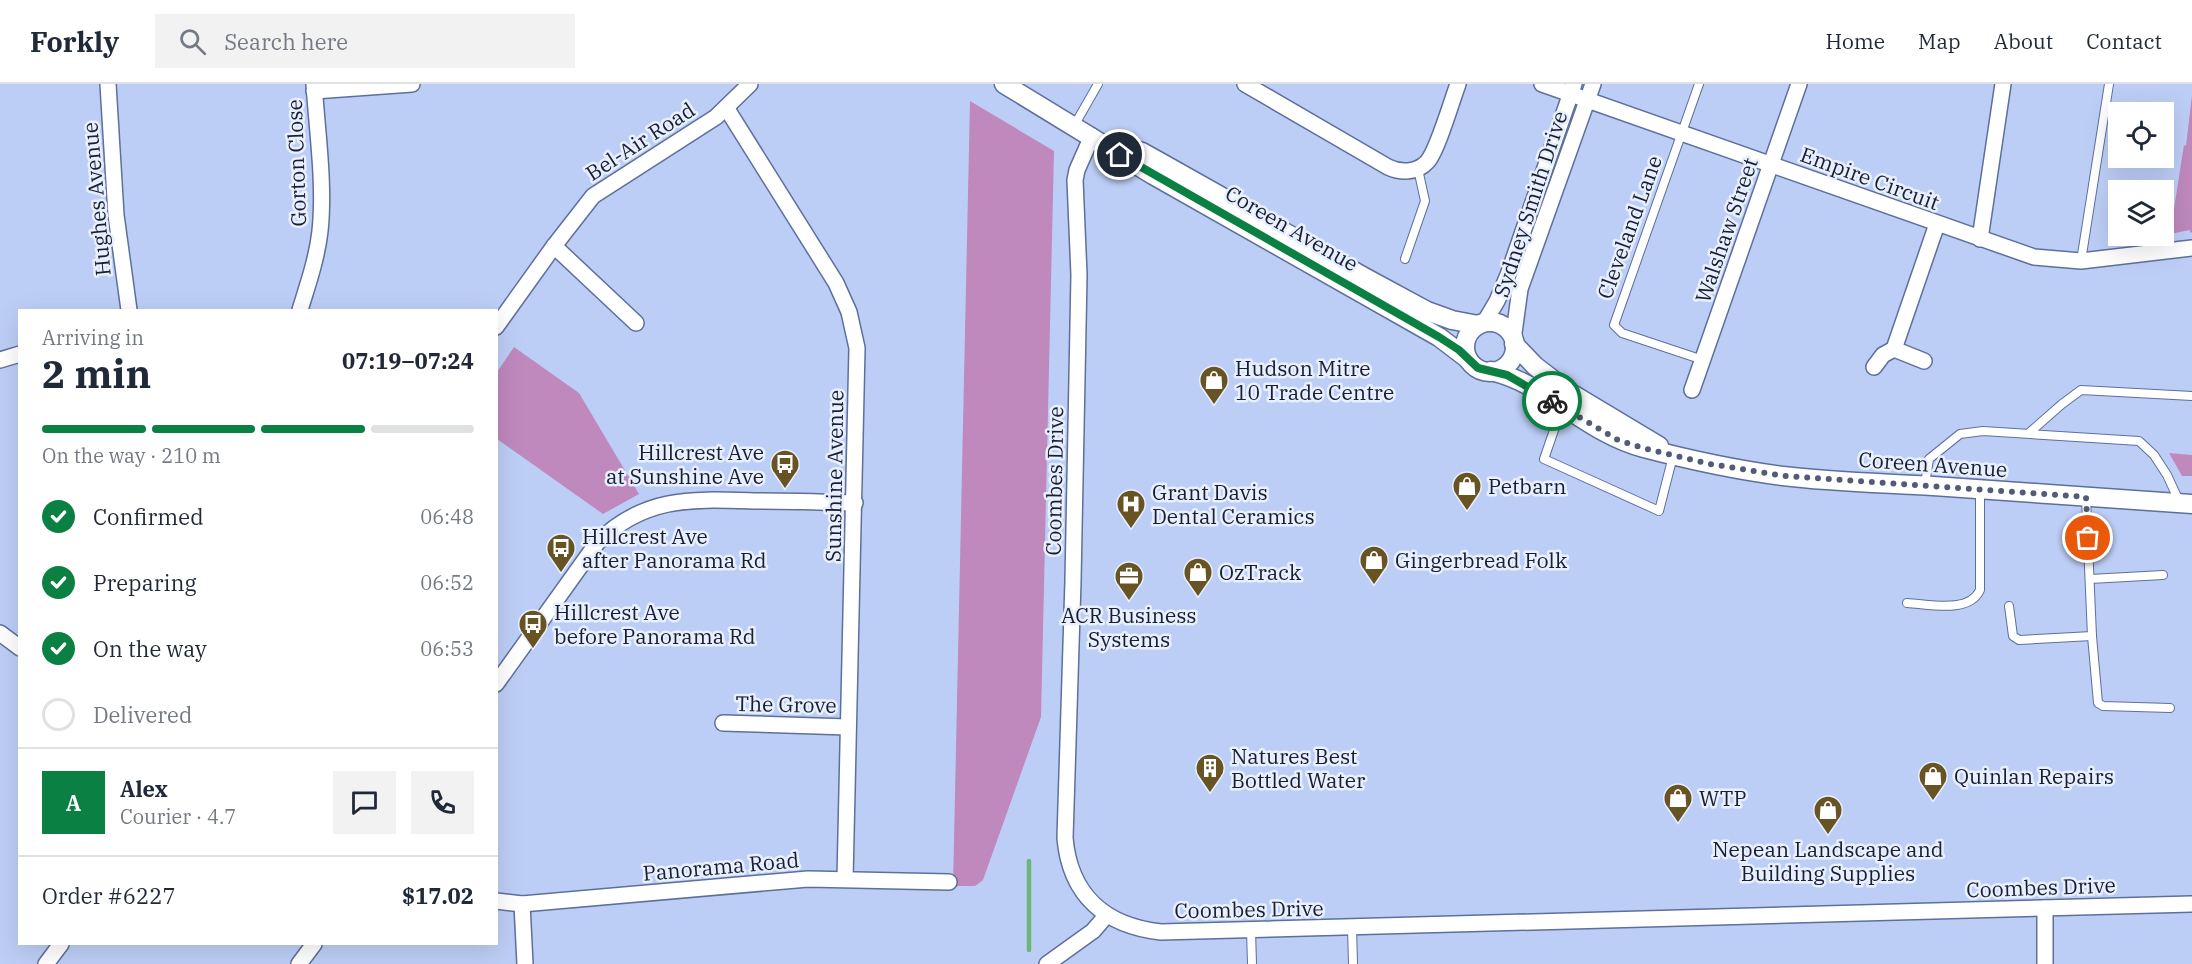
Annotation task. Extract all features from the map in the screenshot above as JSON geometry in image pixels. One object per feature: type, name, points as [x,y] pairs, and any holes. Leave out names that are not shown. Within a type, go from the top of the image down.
[{"type":"street","name":"Hughes Avenue","points":[[108,84],[116,215],[129,309]]},
{"type":"street","points":[[314,87],[412,84]]},
{"type":"street","name":"Bel-Air Road","points":[[498,324],[593,196],[727,109],[750,84]]},
{"type":"street","name":"Coreen Avenue","points":[[1004,84],[1153,175],[1439,337],[1468,359]]},
{"type":"street","points":[[1245,84],[1388,167],[1405,171],[1418,169],[1427,163],[1458,84]]},
{"type":"street","name":"Empire Circuit","points":[[1542,84],[1572,89],[1587,100],[2034,257],[2081,261],[2192,248]]},
{"type":"street","name":"Sydney Smith Drive","points":[[1514,342],[1520,289],[1593,84]]},
{"type":"street","name":"Walshaw Street","points":[[1692,390],[1799,84]]},
{"type":"street","points":[[1980,239],[2003,84]]},
{"type":"street","name":"Gorton Close","points":[[300,309],[314,265],[320,229],[321,192],[314,87]]},
{"type":"street","name":"Sydney Smith Drive","points":[[1481,324],[1497,301],[1508,275],[1572,89]]},
{"type":"street","name":"Sunshine Avenue","points":[[727,109],[836,283],[849,312],[857,348],[845,879]]},
{"type":"street","name":"Coreen Avenue","points":[[1092,136],[1124,146],[1160,162],[1433,314],[1452,320],[1481,324]]},
{"type":"street","name":"Coombes Drive","points":[[1092,136],[1075,180],[1078,286],[1073,581],[1065,838],[1070,866],[1076,879],[1084,892],[1106,916],[1126,925],[1161,932],[2192,904]]},
{"type":"street","points":[[1874,367],[1883,355],[1894,349],[1936,224]]},
{"type":"street","points":[[554,246],[636,323]]},
{"type":"street","points":[[1492,322],[1505,327],[1514,342],[1512,357],[1504,367],[1491,371],[1478,368],[1468,359],[1466,340],[1473,328],[1481,324],[1492,322]]},
{"type":"street","name":"Coreen Avenue","points":[[1514,342],[1535,366],[1569,392],[1673,455]]},
{"type":"street","points":[[1894,349],[1924,361]]},
{"type":"street","points":[[0,360],[18,355]]},
{"type":"street","name":"Coreen Avenue","points":[[1491,371],[1507,375],[1526,384],[1618,440],[1710,464],[1785,476],[2186,504]]},
{"type":"street","points":[[498,681],[597,543],[612,529],[638,513],[665,503],[701,499],[855,503]]},
{"type":"street","points":[[0,633],[18,646]]},
{"type":"street","name":"The Grove","points":[[723,723],[848,727]]},
{"type":"street","name":"Panorama Road","points":[[498,901],[522,904],[793,880],[949,882]]},
{"type":"street","points":[[522,904],[525,964]]},
{"type":"street","points":[[2045,908],[2045,964]]},
{"type":"street","points":[[1047,964],[1093,931],[1106,916]]},
{"type":"street","points":[[46,964],[60,945]]},
{"type":"street","points":[[299,964],[313,945]]},
{"type":"lane","points":[[1074,126],[1098,84]]},
{"type":"lane","name":"Cleveland Lane","points":[[1699,84],[1614,325],[1622,333],[1702,360]]},
{"type":"lane","points":[[2081,261],[2109,84]]},
{"type":"lane","points":[[1405,259],[1425,201],[1418,169]]},
{"type":"lane","points":[[2029,433],[2081,390],[2192,396]]},
{"type":"lane","points":[[1563,407],[1544,459],[1659,511],[1673,455]]},
{"type":"lane","points":[[1924,486],[1929,459],[1960,434],[1983,431],[2029,433],[2139,441],[2154,455],[2186,504]]},
{"type":"lane","points":[[1907,603],[1960,605],[1977,596],[1980,590],[1980,490]]},
{"type":"lane","points":[[2086,497],[2092,636],[2098,703],[2103,706],[2169,708]]},
{"type":"lane","points":[[2090,579],[2163,575]]},
{"type":"lane","points":[[2009,606],[2013,636],[2019,639],[2092,636]]},
{"type":"lane","points":[[1352,927],[1353,964]]},
{"type":"lane","points":[[1251,930],[1252,964]]},
{"type":"shaded area","points":[[2192,95],[2192,232],[2190,233],[2190,230],[2174,233],[2174,209],[2184,145],[2186,146]]},
{"type":"shaded area","points":[[970,101],[1054,151],[1041,717],[983,880],[975,886],[953,886]]},
{"type":"shaded area","points":[[514,347],[579,393],[639,494],[603,514],[498,440],[498,371]]},
{"type":"shaded area","points":[[2169,453],[2192,455],[2192,476],[2182,476]]},
{"type":"waterway","points":[[1029,861],[1029,950]]},
{"type":"way so far","points":[[1552,401],[1618,440],[1710,464],[1785,476],[2086,497],[2088,538]]},
{"type":"place","name":"Hudson Mitre 10 Trade Centre","points":[[1214,406]]},
{"type":"place","name":"Hillcrest Ave at Sunshine Ave","points":[[785,490]]},
{"type":"place","name":"Petbarn","points":[[1467,512]]},
{"type":"place","name":"Grant Davis Dental Ceramics","points":[[1131,530]]},
{"type":"place","name":"Hillcrest Ave after Panorama Rd","points":[[561,574]]},
{"type":"place","name":"Gingerbread Folk","points":[[1374,586]]},
{"type":"place","name":"OzTrack","points":[[1198,598]]},
{"type":"place","name":"ACR Business Systems","points":[[1129,602]]},
{"type":"place","name":"Hillcrest Ave before Panorama Rd","points":[[533,650]]},
{"type":"place","name":"Natures Best Bottled Water","points":[[1210,794]]},
{"type":"place","name":"Quinlan Repairs","points":[[1933,802]]},
{"type":"place","name":"WTP","points":[[1678,824]]},
{"type":"place","name":"Nepean Landscape and Building Supplies","points":[[1828,836]]},
{"type":"route","points":[[1120,155],[1439,337],[1459,350],[1478,368],[1507,375],[1552,401]]}]
